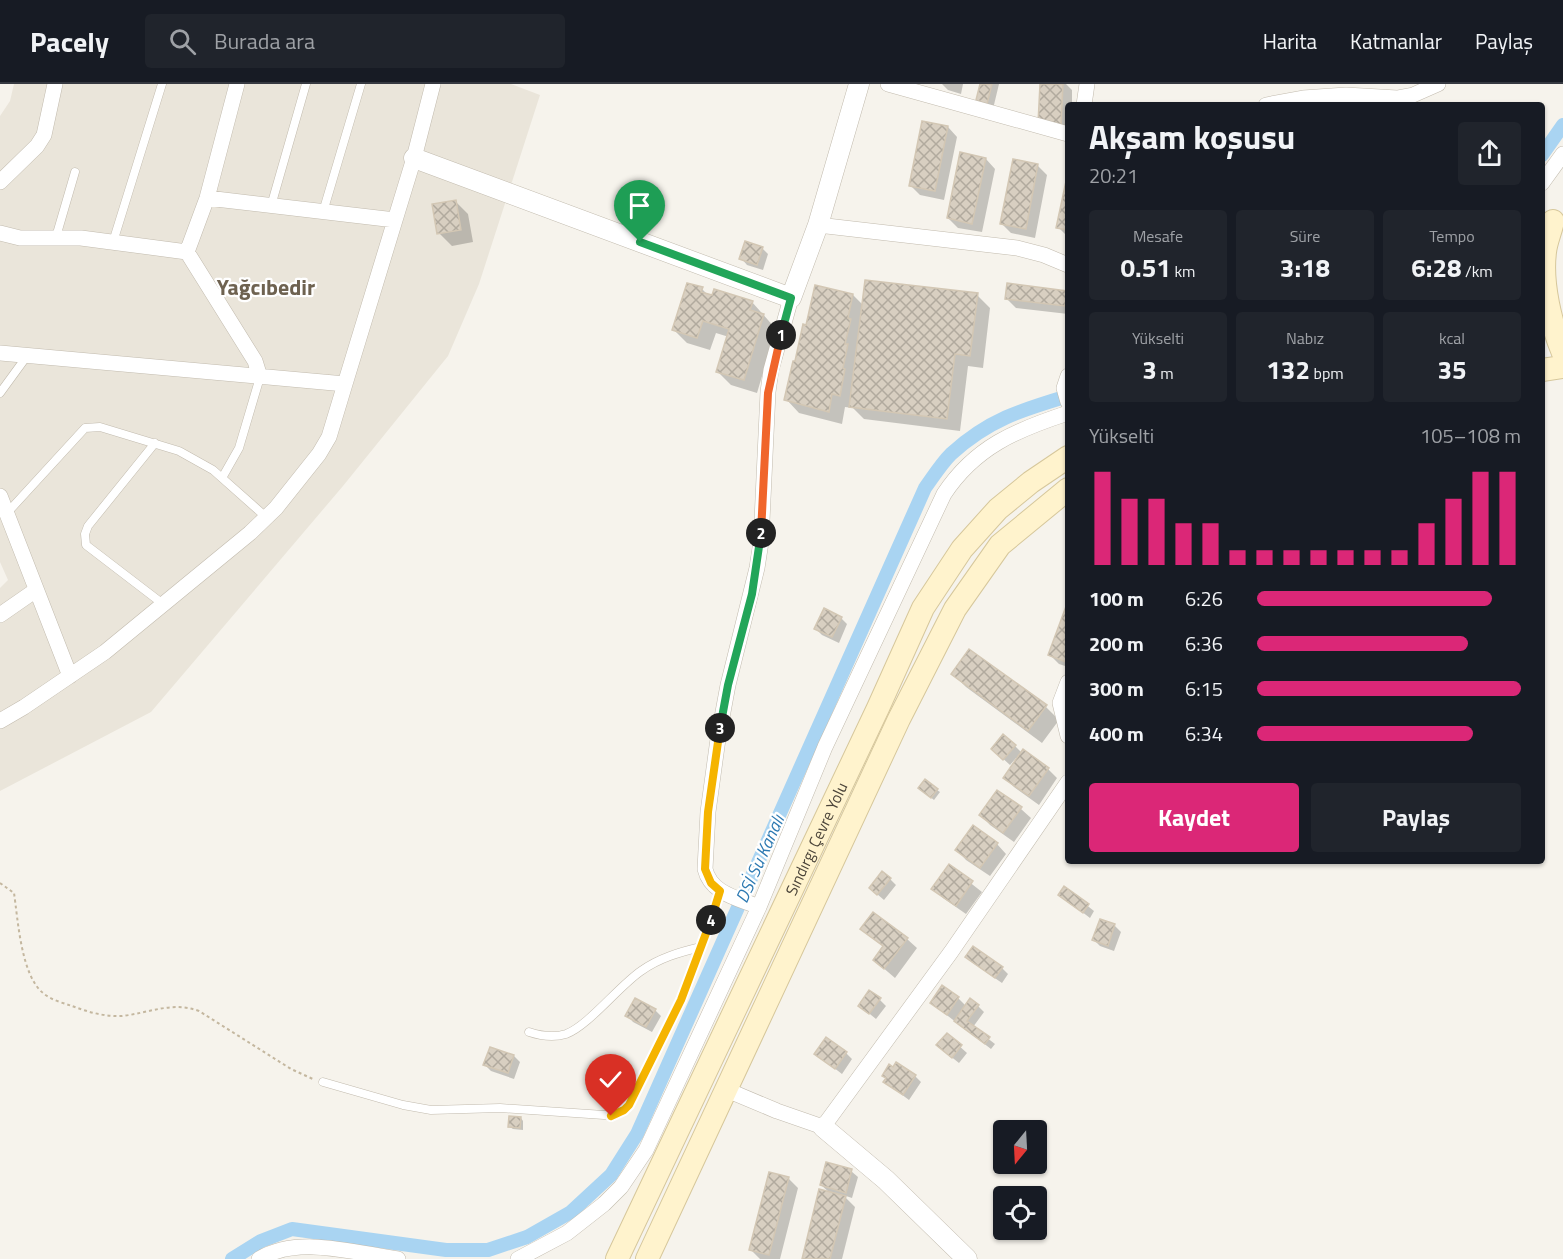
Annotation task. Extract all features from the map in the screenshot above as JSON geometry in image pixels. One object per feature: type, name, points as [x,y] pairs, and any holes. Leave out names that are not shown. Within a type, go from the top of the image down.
[{"type":"main road","points":[[1553,221],[1545,252],[1545,280],[1563,353]]},
{"type":"main road","points":[[1545,370],[1563,367]]},
{"type":"main road","name":"Sındırgı Çevre Yolu","points":[[617,1259],[873,719],[923,608],[962,549],[998,509],[1031,482],[1065,459]]},
{"type":"main road","name":"Sındırgı Çevre Yolu","points":[[647,1259],[899,719],[955,609],[1000,545],[1065,491]]},
{"type":"main road","points":[[727,1090],[718,1075],[756,966]]},
{"type":"street","points":[[0,182],[37,146],[45,135],[55,84]]},
{"type":"street","points":[[187,252],[207,198],[237,84]]},
{"type":"street","points":[[0,721],[105,652],[266,518],[319,454],[329,437],[414,158],[433,84]]},
{"type":"street","points":[[754,904],[727,894],[711,883],[705,869],[708,812],[728,685],[757,568],[761,542],[771,370],[791,298],[818,225],[859,84]]},
{"type":"street","points":[[888,84],[1065,133]]},
{"type":"street","points":[[1084,102],[1087,84]]},
{"type":"street","points":[[1282,102],[1346,95],[1381,95],[1397,98],[1413,95],[1438,84]]},
{"type":"street","points":[[1545,179],[1563,154]]},
{"type":"street","points":[[414,158],[791,298]]},
{"type":"street","points":[[207,198],[395,220]]},
{"type":"street","points":[[818,225],[1017,248],[1065,264]]},
{"type":"street","points":[[0,233],[20,238],[56,237],[187,252]]},
{"type":"street","points":[[187,252],[255,361],[260,377]]},
{"type":"street","points":[[0,353],[345,384]]},
{"type":"street","points":[[518,1259],[560,1238],[586,1220],[621,1187],[645,1150],[812,774],[944,494],[966,465],[980,453],[1016,432],[1065,414]]},
{"type":"street","points":[[0,496],[70,676]]},
{"type":"street","points":[[0,615],[36,590]]},
{"type":"street","points":[[1065,690],[1060,703],[1065,724]]},
{"type":"street","points":[[823,1127],[951,952],[1065,786]]},
{"type":"street","points":[[727,1090],[777,1112],[823,1127],[886,1180],[967,1259]]},
{"type":"street","points":[[259,1259],[277,1251],[310,1246],[398,1259]]},
{"type":"lane","points":[[113,242],[162,84]]},
{"type":"lane","points":[[271,206],[306,84]]},
{"type":"lane","points":[[323,212],[361,84]]},
{"type":"lane","points":[[56,237],[75,172]]},
{"type":"lane","points":[[0,393],[27,356]]},
{"type":"lane","points":[[222,478],[239,448],[260,377]]},
{"type":"lane","points":[[7,514],[85,428],[100,427],[179,451],[213,470],[266,518]]},
{"type":"lane","points":[[155,443],[88,526],[85,534],[86,545],[163,604]]},
{"type":"lane","points":[[323,1082],[430,1110],[500,1108],[618,1114],[629,1105],[681,1000],[702,947],[727,894]]},
{"type":"lane","points":[[529,1032],[556,1036],[575,1029],[640,971],[664,958],[702,947]]},
{"type":"path","points":[[0,883],[14,893],[30,976],[38,989],[48,997],[88,1012],[111,1016],[172,1006],[190,1008],[199,1011],[291,1069],[323,1082]]},
{"type":"shaded area","points":[[14,84],[511,84],[540,95],[479,284],[448,356],[343,486],[151,712],[0,791],[0,588],[8,580],[0,562],[0,116],[10,101]]},
{"type":"building","points":[[980,84],[992,84],[987,104],[976,100]]},
{"type":"building","points":[[1040,84],[1063,84],[1061,125],[1038,124]]},
{"type":"building","points":[[922,121],[948,126],[935,191],[909,186]]},
{"type":"building","points":[[960,152],[986,158],[972,224],[947,218]]},
{"type":"building","points":[[1013,159],[1038,164],[1026,229],[1000,224]]},
{"type":"building","points":[[1065,186],[1065,230],[1056,228]]},
{"type":"building","points":[[456,200],[461,230],[437,234],[432,204]]},
{"type":"building","points":[[745,241],[763,247],[757,265],[739,259]]},
{"type":"building","points":[[865,280],[978,293],[970,356],[955,354],[947,419],[849,407]]},
{"type":"building","points":[[687,283],[703,287],[701,292],[712,295],[714,289],[753,301],[750,310],[764,314],[744,380],[716,372],[729,329],[703,321],[697,338],[672,330]]},
{"type":"building","points":[[1007,283],[1065,291],[1065,306],[1005,299]]},
{"type":"building","points":[[815,285],[853,294],[848,318],[851,319],[845,344],[848,344],[840,396],[832,394],[829,412],[784,400]]},
{"type":"building","points":[[824,608],[842,617],[832,637],[814,629]]},
{"type":"building","points":[[1065,609],[1065,662],[1048,655]]},
{"type":"building","points":[[969,649],[1047,705],[1028,731],[951,674]]},
{"type":"building","points":[[1003,734],[1016,745],[1003,760],[991,749]]},
{"type":"building","points":[[1023,749],[1049,768],[1029,796],[1003,778]]},
{"type":"building","points":[[925,779],[938,789],[931,798],[918,788]]},
{"type":"building","points":[[997,790],[1022,807],[1003,833],[979,815]]},
{"type":"building","points":[[973,825],[998,843],[980,868],[955,850]]},
{"type":"building","points":[[949,864],[973,881],[956,906],[931,889]]},
{"type":"building","points":[[882,871],[891,878],[877,895],[869,888]]},
{"type":"building","points":[[1064,886],[1089,904],[1083,913],[1058,895]]},
{"type":"building","points":[[873,912],[908,938],[884,969],[873,960],[883,946],[860,929]]},
{"type":"building","points":[[1100,919],[1115,924],[1108,946],[1092,940]]},
{"type":"building","points":[[973,946],[1003,967],[995,978],[965,957]]},
{"type":"building","points":[[942,985],[959,997],[947,1015],[930,1003]]},
{"type":"building","points":[[869,990],[881,998],[869,1014],[858,1006]]},
{"type":"building","points":[[635,998],[656,1009],[646,1027],[625,1016]]},
{"type":"building","points":[[970,998],[979,1005],[967,1021],[990,1037],[985,1044],[954,1021]]},
{"type":"building","points":[[947,1033],[962,1045],[952,1058],[936,1045]]},
{"type":"building","points":[[826,1037],[847,1052],[835,1069],[814,1054]]},
{"type":"building","points":[[490,1047],[514,1055],[508,1073],[483,1065]]},
{"type":"building","points":[[896,1062],[916,1075],[903,1095],[883,1082],[886,1078],[882,1076],[889,1064],[893,1067]]},
{"type":"building","points":[[509,1116],[521,1117],[520,1128],[508,1127]]},
{"type":"building","points":[[826,1162],[852,1169],[846,1193],[820,1185]]},
{"type":"building","points":[[769,1172],[789,1177],[769,1255],[749,1250]]},
{"type":"building","points":[[819,1189],[846,1196],[830,1259],[802,1259]]},
{"type":"waterway","name":"DSİ Su Kanalı","points":[[1545,151],[1563,125]]},
{"type":"waterway","name":"DSİ Su Kanalı","points":[[232,1259],[261,1241],[292,1229],[446,1250],[488,1250],[527,1237],[571,1212],[611,1175],[637,1134],[925,488],[951,454],[978,433],[1020,412],[1065,397]]},
{"type":"district","name":"Yağcıbedir","points":[[266,287]]},
{"type":"route","points":[[611,1116],[618,1114],[629,1105],[681,1000],[702,947],[720,891],[711,883],[705,869],[708,812],[728,685],[757,568],[761,542],[768,393],[771,370],[791,298],[640,242]]}]
